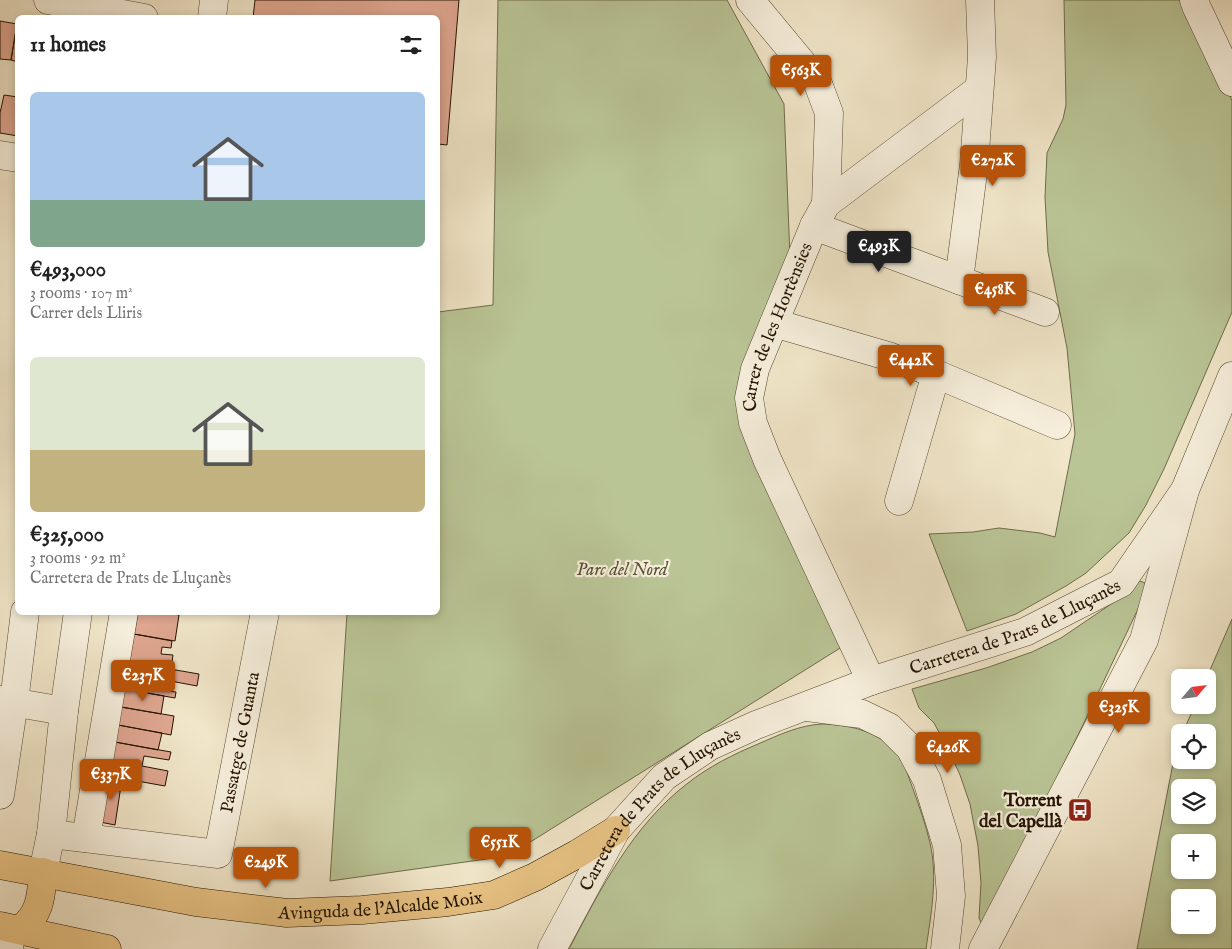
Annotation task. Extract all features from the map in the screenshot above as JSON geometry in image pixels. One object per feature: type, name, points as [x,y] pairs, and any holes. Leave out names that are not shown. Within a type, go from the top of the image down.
[{"type":"main road","name":"Avinguda de l'Alcalde Moix","points":[[0,865],[196,902],[287,913],[362,910],[448,902],[494,895],[535,877],[616,830]]},
{"type":"main road","points":[[10,933],[34,918],[38,908],[43,872]]},
{"type":"main road","points":[[10,933],[107,949]]},
{"type":"street","points":[[48,0],[130,15]]},
{"type":"street","points":[[154,15],[156,0]]},
{"type":"street","points":[[212,15],[214,0]]},
{"type":"street","points":[[750,0],[817,81],[824,94],[829,113],[820,215]]},
{"type":"street","points":[[959,280],[974,165],[980,89],[982,57],[980,0]]},
{"type":"street","points":[[1194,0],[1232,82]]},
{"type":"street","points":[[820,215],[980,89]]},
{"type":"street","points":[[0,155],[15,158]]},
{"type":"street","points":[[820,215],[959,280],[1045,312]]},
{"type":"street","name":"Carrer de les Hortènsies","points":[[820,215],[755,369],[749,398],[753,423],[767,459],[871,681]]},
{"type":"street","points":[[774,323],[891,357],[1058,425]]},
{"type":"street","points":[[898,501],[936,374]]},
{"type":"street","name":"Carretera de Prats de Lluçanès","points":[[983,949],[1144,640],[1185,490],[1232,376]]},
{"type":"street","name":"Carretera de Prats de Lluçanès","points":[[552,949],[616,830],[664,777],[710,746],[756,725],[871,681],[1025,632],[1121,583],[1185,490]]},
{"type":"street","points":[[1,779],[7,701],[24,615]]},
{"type":"street","points":[[43,872],[51,834],[64,711],[78,615]]},
{"type":"street","points":[[86,838],[123,615]]},
{"type":"street","name":"Passatge de Guanta","points":[[51,834],[218,854],[265,615]]},
{"type":"street","points":[[7,701],[64,711]]},
{"type":"street","name":"Carretera de Prats de Lluçanès","points":[[803,707],[862,714],[889,727],[910,748],[927,780],[947,845],[951,896],[946,949]]},
{"type":"green space","name":"Parc del Nord","points":[[498,0],[727,0],[784,104],[791,283],[750,408],[853,640],[508,856],[330,881],[347,615],[440,615],[440,312],[493,305]]},
{"type":"green space","points":[[1064,0],[1194,0],[1232,101],[1232,312],[1164,469],[1129,533],[1086,573],[1066,586],[1016,614],[967,631],[929,534],[973,532],[999,528],[1040,533],[1055,537],[1075,434],[1067,348],[1048,252],[1045,197],[1047,153],[1063,119],[1066,105]]},
{"type":"green space","points":[[1140,581],[1145,583],[1147,590],[983,927],[979,918],[981,883],[978,846],[970,804],[948,749],[934,723],[919,708],[912,689],[986,668],[1032,652],[1061,638],[1123,596]]},
{"type":"green space","points":[[1232,619],[1232,949],[1137,949],[1172,769],[1216,769],[1216,724],[1187,724],[1191,714],[1216,714],[1216,669],[1210,669]]},
{"type":"green space","points":[[823,724],[851,727],[869,733],[893,748],[902,762],[924,822],[932,856],[934,883],[926,949],[569,949],[593,903],[620,859],[651,818],[668,800],[688,783],[713,766],[749,748],[789,731]]},
{"type":"building","points":[[255,0],[459,0],[447,145],[440,144],[440,15],[253,15]]},
{"type":"building","points":[[0,21],[15,24],[11,60],[0,59]]},
{"type":"building","points":[[15,36],[15,61],[11,60]]},
{"type":"building","points":[[4,95],[15,97],[15,136],[0,133],[0,113]]},
{"type":"building","points":[[137,615],[179,615],[175,641],[134,634]]},
{"type":"building","points":[[134,634],[172,641],[171,648],[162,647],[161,654],[173,655],[171,669],[129,662]]},
{"type":"building","points":[[129,662],[199,674],[197,686],[160,679],[158,690],[176,692],[175,698],[125,689]]},
{"type":"building","points":[[125,689],[164,696],[161,714],[121,707]]},
{"type":"building","points":[[121,707],[174,716],[171,735],[118,725]]},
{"type":"building","points":[[118,725],[162,733],[158,750],[115,742]]},
{"type":"building","points":[[115,742],[171,752],[169,760],[144,756],[142,766],[168,771],[165,786],[109,776]]},
{"type":"building","points":[[109,776],[122,779],[115,825],[100,822]]},
{"type":"place","name":"Torrent del Capellà","points":[[1080,810]]}]
